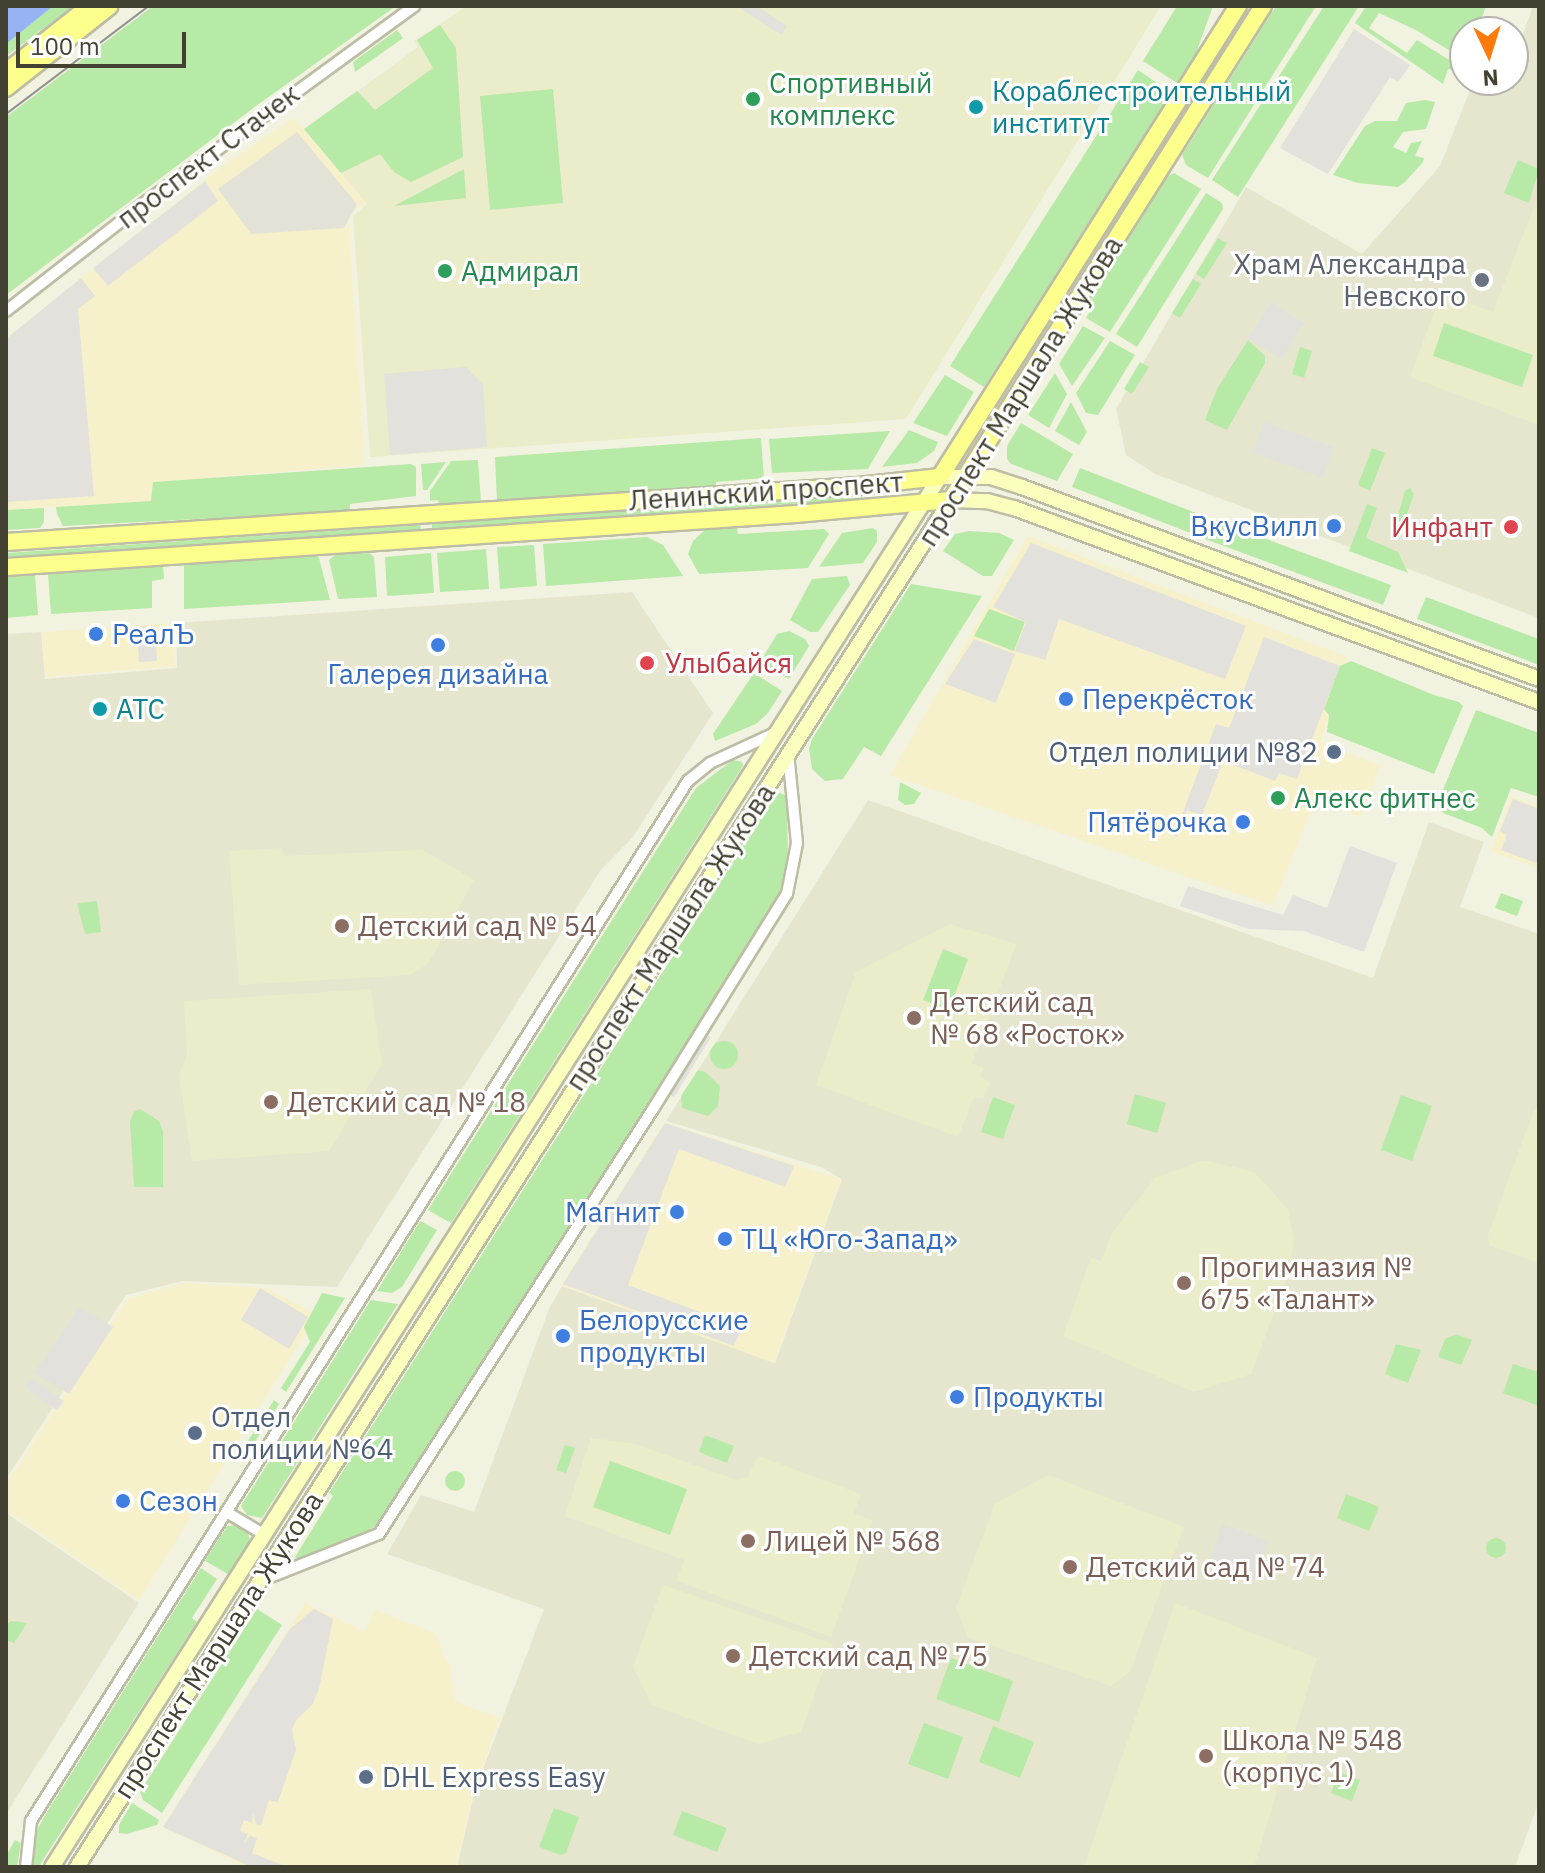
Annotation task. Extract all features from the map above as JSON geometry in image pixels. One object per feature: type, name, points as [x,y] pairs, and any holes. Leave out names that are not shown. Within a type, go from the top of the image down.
[{"type":"main road","points":[[6,72],[90,6]]},
{"type":"main road","points":[[6,88],[110,6]]},
{"type":"main road","name":"проспект Маршала Жукова","points":[[52,1867],[1238,6]]},
{"type":"main road","name":"проспект Маршала Жукова","points":[[77,1867],[968,475],[1263,6]]},
{"type":"main road","name":"Ленинский проспект","points":[[6,542],[858,486],[968,475],[1022,487],[1539,679]]},
{"type":"main road","name":"Ленинский проспект","points":[[6,567],[951,500],[987,501],[1014,508],[1539,702]]},
{"type":"street","name":"проспект Стачек","points":[[6,311],[139,206],[414,6]]},
{"type":"street","points":[[26,1867],[31,1821],[688,781],[710,763],[775,733]]},
{"type":"street","points":[[260,1581],[379,1534],[642,1127],[787,894],[797,843],[788,753]]},
{"type":"street","points":[[228,1513],[265,1535]]},
{"type":"shaded area","points":[[467,6],[1161,6],[906,419],[370,457],[353,216],[367,204],[305,130],[418,47],[414,41]]},
{"type":"shaded area","points":[[736,6],[756,6],[787,26],[782,35]]},
{"type":"shaded area","points":[[1533,6],[1539,6],[1539,618],[1155,474],[1126,455],[1116,409],[1246,187],[1362,254],[1440,166],[1468,96],[1529,96],[1529,17]]},
{"type":"shaded area","points":[[1354,29],[1410,65],[1398,82],[1390,77],[1328,174],[1280,148]]},
{"type":"shaded area","points":[[294,118],[365,202],[348,216],[365,465],[154,482],[151,501],[6,510],[6,338],[220,168]]},
{"type":"shaded area","points":[[297,132],[357,204],[344,228],[251,234],[218,189]]},
{"type":"shaded area","points":[[205,181],[218,201],[108,286],[93,268]]},
{"type":"shaded area","points":[[1539,194],[1539,425],[1410,377],[1441,293],[1493,312]]},
{"type":"shaded area","points":[[81,278],[95,296],[78,309],[94,496],[6,502],[6,339]]},
{"type":"shaded area","points":[[1271,302],[1304,323],[1281,359],[1248,338]]},
{"type":"shaded area","points":[[466,367],[483,385],[487,447],[390,455],[384,374]]},
{"type":"shaded area","points":[[1264,422],[1334,447],[1323,478],[1253,453]]},
{"type":"shaded area","points":[[1028,536],[1348,657],[1320,742],[1380,765],[1361,817],[1315,801],[1273,906],[890,775]]},
{"type":"shaded area","points":[[1031,543],[1246,626],[1225,679],[1059,619],[1045,660],[1015,651],[1026,622],[993,607]]},
{"type":"shaded area","points":[[632,592],[713,713],[633,837],[600,871],[337,1287],[183,1281],[126,1295],[6,1479],[6,634],[41,632],[45,679],[177,668],[176,623]]},
{"type":"shaded area","points":[[173,623],[175,666],[45,677],[42,632]]},
{"type":"shaded area","points":[[155,626],[157,661],[139,662],[137,627]]},
{"type":"shaded area","points":[[1264,637],[1340,666],[1297,779],[1279,773],[1275,781],[1223,761],[1202,815],[1187,810],[1177,837],[1174,836],[1216,724],[1229,728]]},
{"type":"shaded area","points":[[974,639],[1015,654],[996,703],[945,684]]},
{"type":"shaded area","points":[[1511,796],[1539,807],[1539,868],[1491,851]]},
{"type":"shaded area","points":[[1513,799],[1539,809],[1539,864],[1501,850],[1507,835],[1500,831]]},
{"type":"shaded area","points":[[868,800],[1373,978],[1429,822],[1484,842],[1460,907],[1539,934],[1539,1801],[1515,1867],[457,1867],[475,1790],[544,1609],[387,1554],[421,1495],[474,1512],[549,1309],[562,1286],[775,1363],[842,1179],[821,1167],[666,1121]]},
{"type":"shaded area","points":[[1350,846],[1397,863],[1364,952],[1304,931],[1249,929],[1180,906],[1188,886],[1283,915],[1293,895],[1327,908]]},
{"type":"shaded area","name":"Детский сад № 54","points":[[282,848],[284,856],[423,850],[474,880],[428,964],[410,975],[239,985],[229,851]]},
{"type":"shaded area","name":"Детский сад № 68 «Росток»","points":[[950,924],[1016,944],[972,1063],[983,1068],[980,1077],[990,1082],[983,1099],[974,1097],[958,1137],[816,1085],[856,972]]},
{"type":"shaded area","name":"Детский сад № 18","points":[[371,989],[382,1064],[329,1151],[192,1161],[179,1074],[187,1055],[184,1001]]},
{"type":"shaded area","points":[[705,1034],[711,1037],[674,1097],[668,1093]]},
{"type":"shaded area","points":[[1539,1107],[1539,1263],[1489,1245],[1488,1235],[1534,1110]]},
{"type":"shaded area","points":[[664,1122],[841,1179],[774,1363],[561,1285]]},
{"type":"shaded area","points":[[665,1123],[794,1166],[785,1187],[679,1149],[628,1285],[742,1328],[734,1346],[563,1284]]},
{"type":"shaded area","name":"Прогимназия № 675 «Талант»","points":[[1203,1160],[1254,1172],[1288,1209],[1294,1240],[1289,1273],[1251,1374],[1194,1392],[1063,1336],[1091,1258],[1101,1261],[1112,1233],[1155,1178]]},
{"type":"shaded area","points":[[184,1283],[266,1288],[317,1315],[139,1600],[6,1510],[6,1485],[127,1299]]},
{"type":"shaded area","points":[[260,1288],[308,1317],[289,1349],[241,1320]]},
{"type":"shaded area","points":[[79,1307],[113,1327],[69,1394],[34,1373]]},
{"type":"shaded area","points":[[31,1378],[64,1401],[57,1410],[25,1387]]},
{"type":"shaded area","name":"Лицей № 568","points":[[591,1438],[632,1443],[737,1480],[748,1477],[758,1456],[861,1494],[854,1513],[873,1521],[831,1637],[677,1581],[684,1560],[565,1516]]},
{"type":"shaded area","name":"Детский сад № 74","points":[[1048,1475],[1184,1527],[1130,1672],[1111,1686],[968,1638],[956,1608],[995,1504]]},
{"type":"shaded area","points":[[6,1513],[139,1603],[6,1814]]},
{"type":"shaded area","points":[[1222,1524],[1269,1541],[1253,1585],[1207,1569]]},
{"type":"shaded area","name":"Детский сад № 75","points":[[663,1585],[833,1644],[801,1732],[758,1744],[652,1705],[633,1667]]},
{"type":"shaded area","points":[[305,1603],[365,1632],[375,1610],[435,1633],[451,1670],[455,1701],[500,1718],[474,1790],[456,1867],[245,1867],[162,1827]]},
{"type":"shaded area","name":"Школа № 548 (корпус 1)","points":[[1175,1603],[1317,1658],[1254,1867],[1084,1867]]},
{"type":"shaded area","points":[[314,1609],[333,1619],[319,1689],[312,1705],[297,1719],[292,1729],[296,1750],[278,1802],[269,1800],[261,1826],[256,1824],[253,1813],[252,1823],[244,1820],[240,1831],[248,1834],[244,1843],[250,1836],[257,1838],[252,1853],[287,1867],[252,1867],[163,1827],[290,1629]]},
{"type":"green space","points":[[6,6],[74,6],[6,56]]},
{"type":"green space","points":[[153,6],[396,6],[256,106],[6,295],[6,117]]},
{"type":"green space","points":[[1177,6],[1213,6],[1196,53],[1177,83],[1143,61]]},
{"type":"green space","points":[[1276,6],[1316,6],[1208,178],[1186,165],[1182,155]]},
{"type":"green space","points":[[1324,6],[1359,6],[1238,197],[1212,180]]},
{"type":"green space","points":[[1366,6],[1486,6],[1483,16],[1449,16],[1449,50],[1379,13],[1369,28],[1407,53],[1417,40],[1449,60],[1443,84],[1355,23]]},
{"type":"green space","points":[[440,25],[456,48],[463,157],[411,182],[394,172],[380,154],[341,173],[304,129],[357,91],[375,110],[433,68],[417,40]]},
{"type":"green space","points":[[397,30],[403,38],[355,72],[353,62]]},
{"type":"green space","points":[[1138,70],[1171,93],[984,387],[950,366]]},
{"type":"green space","points":[[553,89],[563,203],[490,210],[480,96]]},
{"type":"green space","points":[[1435,102],[1426,129],[1403,132],[1393,147],[1406,153],[1411,143],[1422,141],[1415,156],[1424,158],[1423,162],[1405,182],[1398,187],[1358,183],[1333,175],[1365,126],[1375,121],[1397,121],[1406,103]]},
{"type":"green space","points":[[1518,160],[1539,169],[1529,203],[1504,193]]},
{"type":"green space","points":[[464,169],[466,198],[394,206]]},
{"type":"green space","points":[[1174,173],[1201,189],[1110,332],[1086,318],[1091,310],[1086,307],[1168,176]]},
{"type":"green space","points":[[1206,193],[1222,203],[1223,209],[1137,347],[1116,334]]},
{"type":"green space","points":[[1218,238],[1227,243],[1204,279],[1196,274]]},
{"type":"green space","points":[[1193,279],[1201,284],[1180,318],[1172,313]]},
{"type":"green space","points":[[1444,323],[1533,355],[1522,387],[1433,356]]},
{"type":"green space","points":[[1083,326],[1105,338],[1072,386],[1059,364]]},
{"type":"green space","points":[[1248,340],[1265,356],[1265,363],[1227,430],[1205,420],[1217,389]]},
{"type":"green space","points":[[1110,341],[1135,355],[1098,415],[1086,413],[1076,393]]},
{"type":"green space","points":[[1300,347],[1312,351],[1304,378],[1292,374]]},
{"type":"green space","points":[[1140,362],[1149,367],[1132,394],[1124,389]]},
{"type":"green space","points":[[1055,373],[1067,394],[1049,428],[1028,415]]},
{"type":"green space","points":[[945,375],[974,392],[947,436],[913,423]]},
{"type":"green space","points":[[1071,402],[1087,432],[1079,445],[1055,431]]},
{"type":"green space","points":[[1021,423],[1073,454],[1057,481],[1011,464],[1007,459],[1007,446]]},
{"type":"green space","points":[[909,430],[938,442],[934,451],[917,463],[882,467]]},
{"type":"green space","points":[[890,431],[868,469],[772,473],[769,439]]},
{"type":"green space","points":[[761,438],[764,478],[716,482],[716,487],[497,501],[495,457]]},
{"type":"green space","points":[[1372,448],[1385,453],[1370,491],[1358,485]]},
{"type":"green space","points":[[478,460],[481,502],[439,505],[438,500],[430,501],[430,491],[451,461]]},
{"type":"green space","points":[[446,462],[427,490],[423,490],[421,464]]},
{"type":"green space","points":[[411,464],[416,467],[416,496],[350,504],[350,511],[63,526],[56,507],[151,501],[153,482]]},
{"type":"green space","points":[[1080,468],[1201,515],[1193,534],[1072,487]]},
{"type":"green space","points":[[1410,488],[1414,494],[1399,537],[1392,538],[1405,491]]},
{"type":"green space","points":[[862,494],[862,499],[432,529],[432,524]]},
{"type":"green space","points":[[1367,504],[1377,508],[1366,538],[1398,552],[1408,573],[1349,551]]},
{"type":"green space","points":[[44,508],[44,522],[40,528],[6,530],[6,510]]},
{"type":"green space","points":[[1212,519],[1391,585],[1383,605],[1205,539]]},
{"type":"green space","points":[[420,525],[421,530],[6,557],[6,553]]},
{"type":"green space","points":[[737,527],[738,534],[824,529],[829,534],[808,568],[699,574],[688,554],[693,541],[705,530]]},
{"type":"green space","points":[[873,528],[877,531],[877,542],[863,563],[819,567],[842,533]]},
{"type":"green space","points":[[969,531],[999,533],[1014,540],[992,576],[983,576],[943,551],[955,534]]},
{"type":"green space","points":[[647,537],[663,545],[683,576],[546,586],[543,544]]},
{"type":"green space","points":[[534,545],[537,586],[500,589],[497,547]]},
{"type":"green space","points":[[486,549],[489,589],[440,592],[437,553]]},
{"type":"green space","points":[[369,553],[374,557],[377,597],[338,599],[329,560],[335,555]]},
{"type":"green space","points":[[431,553],[434,593],[387,596],[385,557]]},
{"type":"green space","points":[[315,555],[319,558],[330,600],[184,609],[184,563]]},
{"type":"green space","points":[[163,564],[164,579],[152,581],[152,608],[51,614],[48,575],[52,570]]},
{"type":"green space","points":[[30,572],[35,575],[38,615],[6,618],[6,574]]},
{"type":"green space","points":[[847,576],[850,585],[818,632],[810,632],[790,620],[812,579]]},
{"type":"green space","points":[[911,584],[982,596],[881,756],[864,747],[843,779],[825,781],[812,769],[809,749],[812,739]]},
{"type":"green space","points":[[1426,597],[1539,639],[1539,665],[1417,619]]},
{"type":"green space","points":[[989,609],[1025,622],[1014,651],[974,636]]},
{"type":"green space","points":[[789,631],[805,639],[809,646],[789,679],[760,662],[777,634]]},
{"type":"green space","points":[[1351,661],[1463,706],[1434,774],[1327,732],[1329,715],[1324,709],[1340,666]]},
{"type":"green space","points":[[754,673],[782,691],[768,713],[756,724],[715,741],[713,734]]},
{"type":"green space","points":[[1476,710],[1539,733],[1539,797],[1511,788],[1492,837],[1482,828],[1443,813],[1438,802]]},
{"type":"green space","points":[[733,760],[742,762],[743,766],[451,1223],[428,1210],[696,788]]},
{"type":"green space","points":[[900,782],[921,793],[914,804],[905,805],[898,800]]},
{"type":"green space","points":[[778,792],[787,796],[788,864],[782,893],[379,1523],[360,1537],[301,1561],[295,1557],[333,1496],[329,1493]]},
{"type":"green space","points":[[1501,893],[1523,901],[1517,916],[1495,908]]},
{"type":"green space","points":[[97,901],[101,932],[85,934],[77,903]]},
{"type":"green space","points":[[943,949],[968,959],[949,1010],[923,1000]]},
{"type":"green space","points":[[724,1041],[734,1045],[738,1055],[734,1065],[724,1069],[714,1065],[710,1055],[714,1045]]},
{"type":"green space","points":[[698,1070],[705,1072],[720,1086],[718,1106],[708,1116],[682,1108],[681,1096]]},
{"type":"green space","points":[[1135,1094],[1166,1103],[1157,1133],[1127,1124]]},
{"type":"green space","points":[[1401,1095],[1432,1106],[1412,1161],[1381,1150]]},
{"type":"green space","points":[[993,1097],[1015,1105],[1003,1139],[981,1132]]},
{"type":"green space","points":[[140,1109],[159,1121],[163,1131],[163,1187],[134,1187],[130,1121],[134,1112]]},
{"type":"green space","points":[[420,1221],[437,1230],[402,1287],[392,1293],[377,1291]]},
{"type":"green space","points":[[322,1293],[345,1298],[286,1392],[281,1388],[310,1342],[304,1327]]},
{"type":"green space","points":[[371,1300],[398,1304],[262,1518],[247,1515],[241,1506]]},
{"type":"green space","points":[[1456,1334],[1472,1340],[1461,1365],[1438,1357],[1445,1339]]},
{"type":"green space","points":[[1396,1344],[1421,1350],[1408,1383],[1385,1374]]},
{"type":"green space","points":[[1513,1364],[1539,1372],[1539,1406],[1503,1393]]},
{"type":"green space","points":[[274,1400],[279,1404],[244,1459],[239,1455]]},
{"type":"green space","points":[[705,1435],[734,1446],[727,1463],[699,1452]]},
{"type":"green space","points":[[565,1445],[575,1448],[566,1473],[556,1470]]},
{"type":"green space","points":[[610,1461],[687,1489],[670,1535],[593,1507]]},
{"type":"green space","points":[[455,1471],[462,1474],[465,1481],[462,1488],[455,1491],[448,1488],[445,1481],[448,1474]]},
{"type":"green space","points":[[1346,1494],[1379,1507],[1369,1531],[1337,1518]]},
{"type":"green space","points":[[238,1525],[247,1530],[250,1540],[228,1574],[205,1561],[227,1526]]},
{"type":"green space","points":[[1496,1538],[1503,1541],[1506,1548],[1503,1555],[1496,1558],[1489,1555],[1486,1548],[1489,1541]]},
{"type":"green space","points":[[201,1568],[217,1579],[192,1618],[197,1622],[39,1866],[33,1866],[37,1830],[47,1812]]},
{"type":"green space","points":[[257,1609],[282,1625],[162,1813],[143,1800],[140,1792]]},
{"type":"green space","points":[[11,1621],[27,1623],[14,1643],[8,1641],[7,1625]]},
{"type":"green space","points":[[951,1658],[1013,1681],[999,1722],[936,1699]]},
{"type":"green space","points":[[924,1723],[963,1737],[948,1779],[908,1764]]},
{"type":"green space","points":[[993,1726],[1034,1742],[1020,1778],[979,1762]]},
{"type":"green space","points":[[1339,1772],[1360,1780],[1352,1801],[1331,1793]]},
{"type":"green space","points":[[132,1803],[159,1820],[157,1825],[127,1834],[119,1833],[119,1825]]},
{"type":"green space","points":[[554,1808],[579,1817],[566,1853],[560,1855],[539,1847]]},
{"type":"green space","points":[[682,1811],[727,1828],[717,1852],[673,1835]]},
{"type":"green space","points":[[15,1840],[21,1843],[17,1867],[6,1867],[6,1856]]},
{"type":"water","points":[[6,6],[53,6],[6,44]]},
{"type":"tram line","points":[[6,114],[149,6]]},
{"type":"place","name":"Спортивный комплекс","points":[[753,99]]},
{"type":"place","name":"Кораблестроительный институт","points":[[976,107]]},
{"type":"place","name":"Адмирал","points":[[445,271]]},
{"type":"place","name":"Храм Александра Невского","points":[[1482,280]]},
{"type":"place","name":"ВкусВилл","points":[[1334,526]]},
{"type":"place","name":"Инфант","points":[[1511,527]]},
{"type":"place","name":"РеалЪ","points":[[96,634]]},
{"type":"place","name":"Галерея дизайна","points":[[438,645]]},
{"type":"place","name":"Улыбайся","points":[[647,663]]},
{"type":"place","name":"Перекрёсток","points":[[1066,699]]},
{"type":"place","name":"АТС","points":[[100,709]]},
{"type":"place","name":"Отдел полиции №82","points":[[1334,752]]},
{"type":"place","name":"Алекс фитнес","points":[[1278,798]]},
{"type":"place","name":"Пятёрочка","points":[[1243,822]]},
{"type":"place","name":"Детский сад № 54","points":[[342,926]]},
{"type":"place","name":"Детский сад № 68 «Росток»","points":[[914,1018]]},
{"type":"place","name":"Детский сад № 18","points":[[271,1102]]},
{"type":"place","name":"Магнит","points":[[677,1212]]},
{"type":"place","name":"ТЦ «Юго-Запад»","points":[[725,1239]]},
{"type":"place","name":"Прогимназия № 675 «Талант»","points":[[1184,1283]]},
{"type":"place","name":"Белорусские продукты","points":[[563,1336]]},
{"type":"place","name":"Продукты","points":[[957,1397]]},
{"type":"place","name":"Отдел полиции №64","points":[[195,1433]]},
{"type":"place","name":"Сезон","points":[[123,1501]]},
{"type":"place","name":"Лицей № 568","points":[[748,1541]]},
{"type":"place","name":"Детский сад № 74","points":[[1070,1567]]},
{"type":"place","name":"Детский сад № 75","points":[[733,1656]]},
{"type":"place","name":"Школа № 548 (корпус 1)","points":[[1206,1756]]},
{"type":"place","name":"DHL Express Easy","points":[[366,1777]]}]
